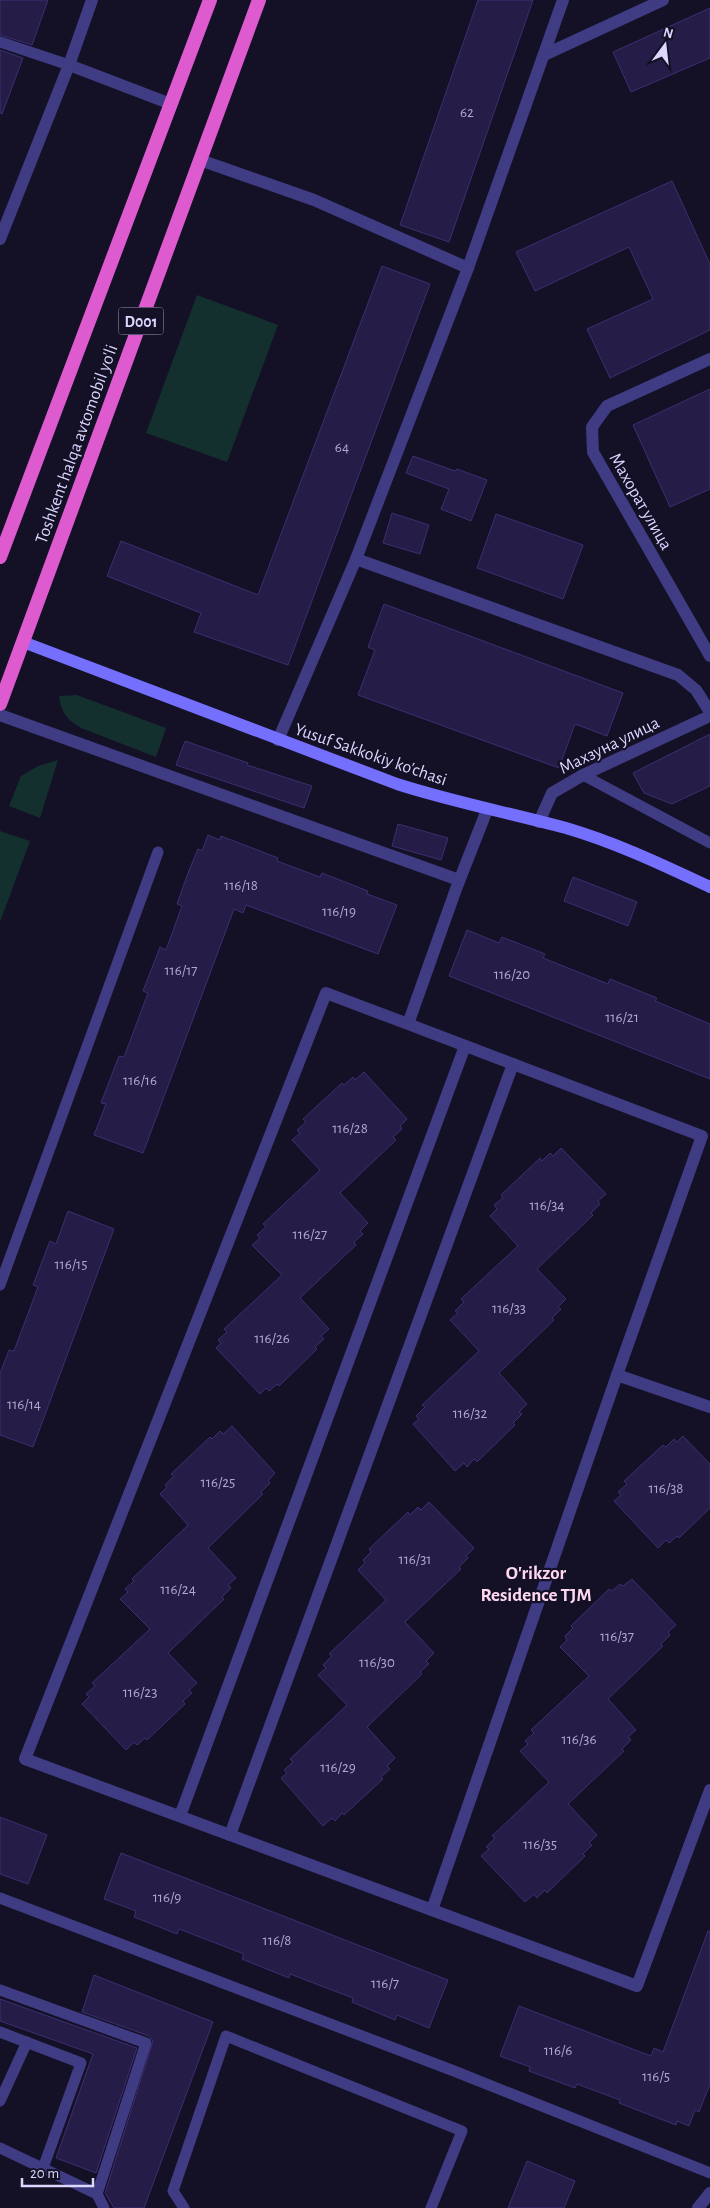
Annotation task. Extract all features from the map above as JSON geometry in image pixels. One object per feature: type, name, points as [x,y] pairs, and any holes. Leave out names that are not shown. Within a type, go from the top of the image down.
[{"type":"highway","name":"Toshkent halqa avtomobil yo'li","points":[[0,557],[210,0]]},
{"type":"highway","name":"Toshkent halqa avtomobil yo'li","points":[[0,704],[259,0]]},
{"type":"main road","name":"Yusuf Sakkokiy ko'chasi","points":[[23,642],[397,784],[621,846],[710,887]]},
{"type":"street","points":[[0,239],[69,65],[92,0]]},
{"type":"street","points":[[278,740],[356,558],[468,268],[564,0]]},
{"type":"street","points":[[544,55],[664,0]]},
{"type":"street","points":[[69,65],[171,104]]},
{"type":"street","points":[[200,160],[314,200],[468,268]]},
{"type":"street","name":"Махорат улица","points":[[710,359],[607,406],[592,427],[593,452],[710,656]]},
{"type":"street","points":[[356,558],[678,675],[696,690],[710,714]]},
{"type":"street","name":"Махзуна улица","points":[[539,822],[552,793],[583,775],[710,714]]},
{"type":"street","points":[[0,715],[459,880]]},
{"type":"street","points":[[408,1024],[459,880],[487,810]]},
{"type":"street","points":[[432,1910],[617,1375],[702,1136],[326,993],[25,1759],[180,1816],[230,1835],[432,1910],[637,1986],[710,1790]]},
{"type":"street","points":[[180,1816],[466,1046]]},
{"type":"street","points":[[230,1835],[513,1064]]},
{"type":"street","points":[[617,1375],[710,1407]]},
{"type":"street","points":[[698,2208],[710,2193]]},
{"type":"lane","points":[[0,42],[69,65]]},
{"type":"lane","points":[[583,775],[710,843]]},
{"type":"lane","points":[[0,1285],[158,852]]},
{"type":"lane","points":[[0,1898],[454,2071],[710,2173]]},
{"type":"lane","points":[[0,1990],[146,2044],[97,2194]]},
{"type":"lane","points":[[0,2032],[81,2063],[43,2168]]},
{"type":"lane","points":[[184,2208],[173,2191],[226,2036],[462,2131],[431,2208]]},
{"type":"lane","points":[[0,2101],[27,2042]]},
{"type":"lane","points":[[0,2148],[97,2194],[104,2208]]},
{"type":"green space","points":[[197,295],[278,325],[227,462],[146,433]]},
{"type":"green space","points":[[77,695],[166,728],[156,757],[81,728],[72,722],[61,707],[59,696]]},
{"type":"green space","points":[[58,760],[40,818],[9,806],[21,776],[38,766]]},
{"type":"green space","points":[[0,831],[30,841],[0,922]]},
{"type":"building","points":[[0,0],[48,0],[32,45],[0,35]]},
{"type":"building","points":[[478,0],[533,0],[449,242],[400,225]]},
{"type":"building","points":[[710,8],[710,58],[631,92],[613,52]]},
{"type":"building","points":[[0,50],[23,58],[2,114],[0,113]]},
{"type":"building","points":[[672,181],[710,264],[710,330],[610,378],[587,329],[653,299],[629,247],[535,291],[516,252]]},
{"type":"building","points":[[382,266],[430,284],[288,665],[194,632],[201,613],[107,576],[121,541],[258,595]]},
{"type":"building","points":[[710,389],[710,489],[670,507],[633,425]]},
{"type":"building","points":[[413,456],[487,480],[471,521],[441,509],[449,489],[406,473]]},
{"type":"building","points":[[392,513],[429,525],[420,554],[383,543]]},
{"type":"building","points":[[496,514],[583,545],[563,599],[477,568]]},
{"type":"building","points":[[384,604],[623,693],[607,736],[575,724],[559,768],[358,695],[375,650],[368,647]]},
{"type":"building","points":[[710,734],[710,786],[672,804],[644,793],[633,773]]},
{"type":"building","points":[[185,741],[248,763],[247,765],[312,786],[304,808],[176,765]]},
{"type":"building","points":[[398,824],[448,838],[441,860],[392,846]]},
{"type":"building","points":[[208,835],[220,840],[221,836],[278,858],[277,861],[320,877],[322,873],[368,891],[367,894],[397,905],[378,954],[246,905],[243,913],[234,909],[143,1153],[94,1135],[106,1104],[101,1103],[119,1056],[124,1057],[148,993],[143,991],[160,947],[166,950],[182,906],[177,904],[188,873],[198,849],[202,851]]},
{"type":"building","points":[[573,877],[637,902],[628,926],[564,901]]},
{"type":"building","points":[[467,930],[499,943],[502,937],[545,954],[543,958],[608,984],[610,979],[657,998],[655,1001],[710,1024],[710,1079],[449,976]]},
{"type":"building","points":[[364,1072],[407,1119],[400,1126],[402,1129],[393,1137],[396,1140],[340,1193],[368,1223],[360,1231],[363,1234],[354,1242],[356,1245],[300,1298],[329,1329],[321,1336],[324,1339],[315,1347],[317,1349],[279,1386],[277,1384],[269,1391],[266,1388],[260,1394],[216,1348],[221,1343],[218,1340],[227,1332],[224,1329],[282,1275],[252,1245],[260,1238],[257,1235],[266,1227],[263,1224],[320,1170],[292,1140],[300,1133],[297,1130],[306,1122],[303,1119],[342,1083],[344,1085],[353,1077],[355,1080]]},
{"type":"building","points":[[561,1148],[606,1194],[598,1201],[600,1204],[591,1213],[593,1215],[537,1269],[566,1299],[558,1307],[561,1309],[552,1318],[554,1320],[499,1373],[527,1404],[519,1412],[522,1414],[513,1423],[515,1425],[477,1462],[474,1459],[467,1467],[464,1463],[455,1471],[413,1424],[419,1419],[416,1416],[425,1407],[422,1405],[479,1351],[450,1320],[458,1313],[455,1311],[464,1302],[461,1299],[518,1246],[490,1216],[497,1209],[494,1205],[503,1198],[501,1195],[540,1158],[542,1161],[550,1153],[553,1156]]},
{"type":"building","points":[[68,1211],[114,1229],[33,1447],[0,1435],[0,1373],[9,1350],[14,1351],[38,1287],[33,1285],[50,1241],[56,1244]]},
{"type":"building","points":[[232,1426],[275,1473],[268,1481],[270,1483],[261,1492],[263,1494],[208,1548],[236,1578],[228,1585],[231,1588],[222,1597],[224,1599],[168,1653],[197,1683],[189,1690],[192,1693],[183,1701],[185,1704],[147,1740],[145,1738],[137,1745],[134,1742],[126,1750],[82,1704],[89,1697],[86,1694],[95,1686],[92,1683],[150,1629],[120,1599],[128,1592],[125,1589],[134,1581],[132,1579],[188,1525],[160,1494],[167,1487],[165,1485],[174,1476],[171,1474],[210,1437],[212,1439],[220,1431],[223,1434]]},
{"type":"building","points":[[683,1436],[710,1464],[710,1508],[679,1538],[677,1536],[669,1543],[666,1540],[658,1548],[614,1501],[621,1495],[618,1492],[627,1484],[624,1481],[663,1445],[666,1447],[674,1439],[677,1442]]},
{"type":"building","points":[[429,1502],[474,1548],[459,1567],[461,1569],[405,1622],[434,1653],[426,1661],[429,1664],[420,1672],[422,1674],[367,1727],[395,1758],[387,1766],[390,1769],[381,1777],[383,1779],[344,1815],[342,1813],[335,1821],[332,1818],[323,1826],[281,1778],[287,1773],[284,1770],[293,1762],[290,1759],[347,1705],[318,1675],[326,1668],[323,1665],[332,1656],[329,1654],[386,1600],[358,1570],[365,1563],[363,1560],[371,1552],[369,1549],[408,1512],[410,1515],[418,1507],[421,1510]]},
{"type":"building","points":[[632,1579],[676,1625],[668,1632],[670,1635],[661,1644],[663,1646],[608,1699],[636,1730],[628,1737],[631,1740],[622,1749],[624,1751],[568,1804],[597,1835],[589,1843],[592,1845],[583,1854],[585,1856],[547,1893],[545,1890],[537,1898],[534,1894],[525,1902],[481,1856],[489,1849],[486,1847],[495,1838],[492,1836],[549,1782],[520,1751],[528,1744],[525,1741],[534,1733],[531,1730],[589,1676],[560,1647],[567,1640],[565,1636],[573,1628],[571,1626],[609,1589],[612,1591],[620,1584],[623,1586]]},
{"type":"building","points":[[0,1817],[47,1835],[28,1884],[0,1874]]},
{"type":"building","points":[[121,1853],[448,1980],[429,2028],[397,2015],[395,2020],[352,2002],[353,1998],[290,1974],[289,1978],[242,1959],[244,1954],[179,1929],[177,1934],[134,1917],[136,1911],[104,1899]]},
{"type":"building","points":[[708,1931],[710,1931],[710,2084],[699,2112],[695,2110],[689,2126],[677,2121],[676,2125],[619,2103],[620,2100],[577,2084],[575,2088],[529,2071],[530,2067],[500,2056],[519,2006],[651,2056],[654,2048],[663,2052]]},
{"type":"building","points":[[94,1975],[213,2022],[144,2208],[114,2208],[105,2193],[153,2041],[149,2036],[82,2012]]},
{"type":"building","points":[[0,1999],[137,2048],[96,2173],[56,2158],[93,2054],[0,2021]]},
{"type":"building","points":[[527,2161],[575,2181],[564,2208],[508,2208]]},
{"type":"district","name":"O'rikzor Residence TJM","points":[[536,1583]]}]
